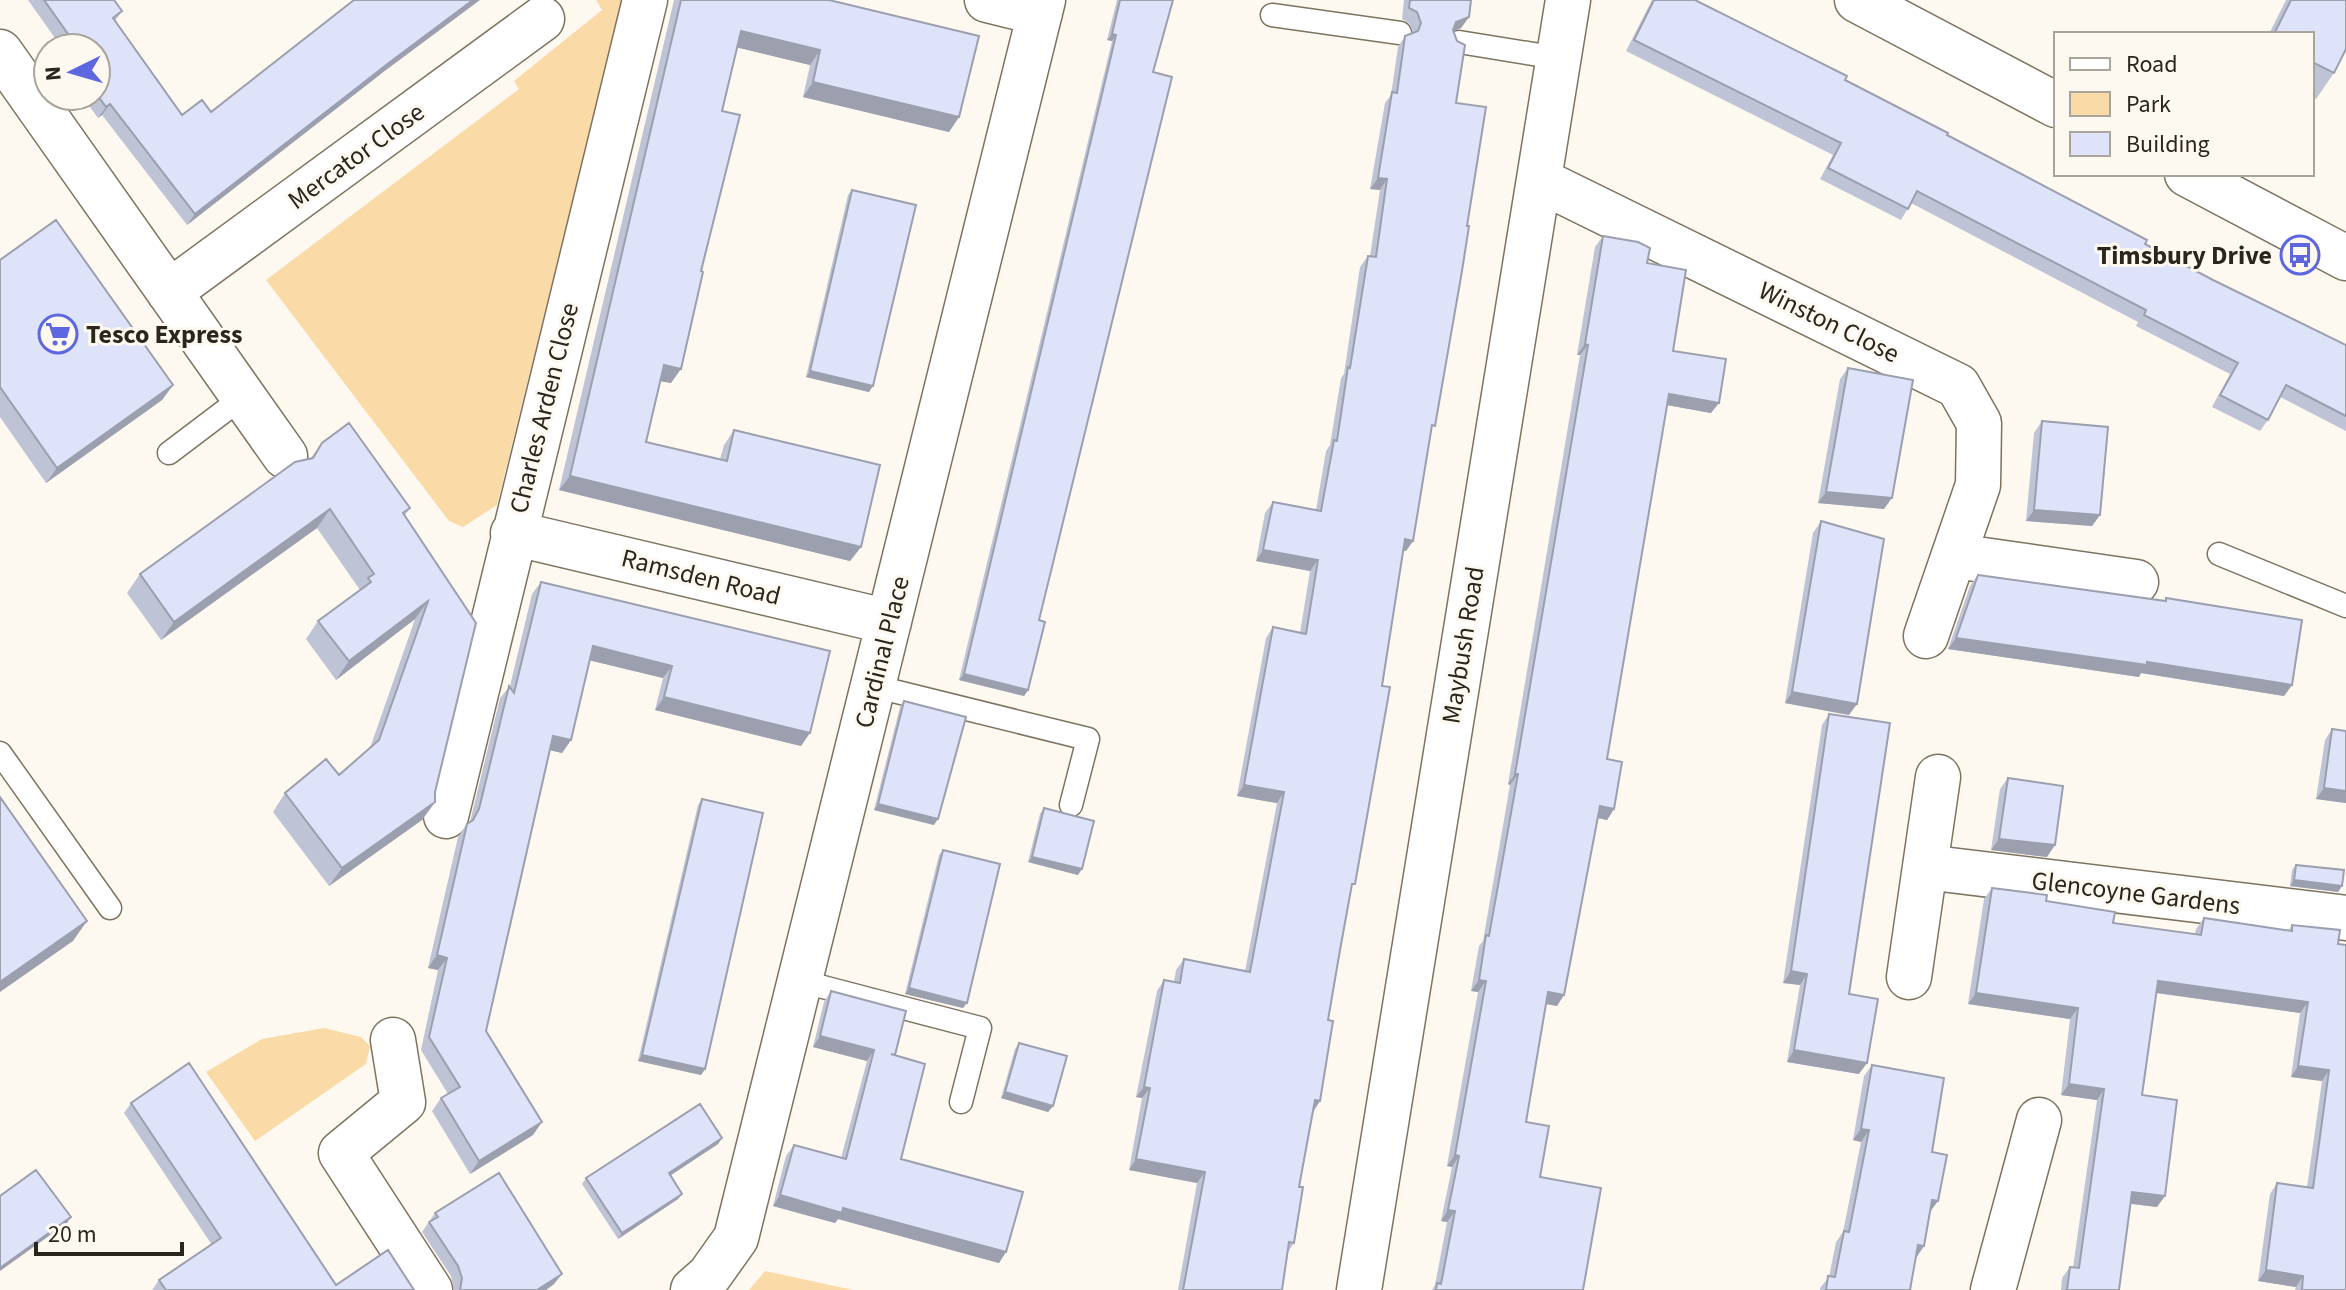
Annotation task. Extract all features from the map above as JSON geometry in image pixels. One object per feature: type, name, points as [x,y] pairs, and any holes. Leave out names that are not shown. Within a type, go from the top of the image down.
[{"type":"street","name":"Charles Arden Close","points":[[446,816],[645,0]]},
{"type":"street","points":[[987,0],[1041,7]]},
{"type":"street","name":"Maybush Road","points":[[1359,1290],[1568,0]]},
{"type":"street","points":[[1857,0],[2054,104]]},
{"type":"street","name":"Cardinal Place","points":[[693,1290],[709,1276],[736,1238],[1041,7]]},
{"type":"street","name":"Mercator Close","points":[[169,292],[542,19]]},
{"type":"street","points":[[0,52],[285,456]]},
{"type":"street","points":[[2191,176],[2346,258]]},
{"type":"street","name":"Winston Close","points":[[1539,180],[1958,386],[1979,423],[1978,485],[1926,636]]},
{"type":"street","name":"Ramsden Road","points":[[513,533],[889,622]]},
{"type":"street","points":[[1955,556],[2136,582]]},
{"type":"street","points":[[1909,977],[1938,777]]},
{"type":"street","name":"Glencoyne Gardens","points":[[1925,867],[2346,918]]},
{"type":"street","points":[[393,1040],[403,1102],[341,1153],[430,1290]]},
{"type":"street","points":[[1993,1290],[2039,1120]]},
{"type":"lane","points":[[1272,15],[1400,33]]},
{"type":"lane","points":[[1459,42],[1558,58]]},
{"type":"lane","points":[[169,453],[243,397]]},
{"type":"lane","points":[[2219,554],[2346,606]]},
{"type":"lane","points":[[873,686],[1088,739],[1071,805]]},
{"type":"lane","points":[[0,753],[110,908]]},
{"type":"lane","points":[[800,981],[980,1028],[961,1102]]},
{"type":"green space","points":[[596,0],[622,0],[497,505],[463,527],[449,521],[266,280],[519,89],[514,81],[602,10]]},
{"type":"green space","points":[[324,1028],[361,1037],[370,1046],[366,1064],[255,1141],[206,1072],[262,1039]]},
{"type":"green space","points":[[765,1271],[853,1290],[749,1290]]},
{"type":"building","points":[[44,0],[114,0],[122,11],[113,18],[182,115],[202,100],[211,112],[354,0],[473,0],[195,214],[112,107],[112,32],[67,32]]},
{"type":"building","points":[[681,0],[829,0],[979,36],[959,117],[813,82],[820,50],[741,31],[722,111],[740,115],[701,271],[681,369],[664,365],[646,442],[727,461],[734,430],[880,465],[861,547],[570,476]]},
{"type":"building","points":[[1120,0],[1173,0],[1153,72],[1172,77],[1039,620],[1045,622],[1028,690],[964,674],[1116,35],[1112,34]]},
{"type":"building","points":[[1410,0],[1471,0],[1469,17],[1456,22],[1453,30],[1457,41],[1465,45],[1456,103],[1486,107],[1435,426],[1432,425],[1413,541],[1405,539],[1382,686],[1390,687],[1328,1020],[1333,1021],[1320,1101],[1315,1100],[1299,1187],[1303,1187],[1294,1243],[1289,1242],[1282,1290],[1183,1290],[1205,1172],[1136,1159],[1150,1088],[1144,1087],[1164,980],[1180,983],[1184,959],[1250,972],[1284,792],[1244,785],[1273,627],[1306,634],[1318,560],[1263,550],[1273,502],[1321,511],[1334,440],[1337,441],[1368,256],[1376,257],[1387,179],[1378,178],[1392,92],[1397,93],[1405,36],[1418,31],[1421,23],[1417,12],[1409,8]]},
{"type":"building","points":[[1654,0],[1695,0],[1847,76],[1845,80],[2147,240],[2145,244],[2346,345],[2346,416],[2286,385],[2268,420],[2220,395],[2238,363],[2144,315],[2146,310],[1917,191],[1908,209],[1828,168],[1841,143],[1634,40]]},
{"type":"building","points":[[2291,0],[2346,0],[2346,49],[2334,73],[2314,63],[2314,32],[2275,32]]},
{"type":"building","points":[[852,190],[916,205],[873,386],[810,371]]},
{"type":"building","name":"Tesco Express","points":[[56,220],[173,385],[57,468],[0,387],[0,260]]},
{"type":"building","points":[[1603,236],[1638,242],[1650,248],[1647,263],[1686,270],[1673,351],[1726,359],[1719,403],[1669,394],[1607,759],[1622,762],[1614,809],[1600,806],[1564,995],[1548,992],[1526,1122],[1549,1126],[1540,1177],[1601,1188],[1583,1290],[1436,1290],[1437,1283],[1441,1284],[1455,1211],[1448,1210],[1459,1156],[1455,1155],[1486,981],[1479,980],[1518,774],[1515,774],[1588,345],[1585,344]]},
{"type":"building","points":[[1848,368],[1913,380],[1892,498],[1826,492]]},
{"type":"building","points":[[2042,421],[2108,427],[2100,515],[2034,510]]},
{"type":"building","points":[[349,423],[410,508],[403,513],[476,623],[435,802],[342,868],[285,793],[326,759],[339,775],[379,740],[428,601],[349,661],[318,621],[371,582],[368,578],[374,574],[330,509],[174,622],[140,574],[295,462],[313,458],[322,443]]},
{"type":"building","points":[[1821,521],[1884,539],[1857,704],[1792,692]]},
{"type":"building","points":[[1978,575],[2166,601],[2166,598],[2302,620],[2292,685],[2147,662],[2147,665],[1956,638]]},
{"type":"building","points":[[541,582],[830,651],[810,733],[664,697],[672,666],[593,646],[571,740],[553,736],[486,1031],[542,1122],[479,1161],[441,1098],[460,1087],[429,1037],[447,958],[437,955],[467,824],[479,809],[509,686],[514,693]]},
{"type":"building","points":[[904,701],[966,717],[938,819],[878,804]]},
{"type":"building","points":[[1829,714],[1890,723],[1849,994],[1878,999],[1867,1063],[1794,1050],[1807,974],[1791,971]]},
{"type":"building","points":[[2332,729],[2346,731],[2346,791],[2324,788]]},
{"type":"building","points":[[2008,778],[2063,786],[2055,845],[1999,839]]},
{"type":"building","points":[[0,797],[87,921],[0,982]]},
{"type":"building","points":[[702,799],[763,813],[705,1069],[642,1055]]},
{"type":"building","points":[[1044,808],[1094,821],[1082,869],[1032,857]]},
{"type":"building","points":[[943,850],[1000,864],[967,1003],[909,988]]},
{"type":"building","points":[[2296,865],[2344,870],[2342,886],[2294,880]]},
{"type":"building","points":[[1992,888],[2047,895],[2046,901],[2115,912],[2113,923],[2201,935],[2204,918],[2292,931],[2292,925],[2340,930],[2338,944],[2346,945],[2346,1290],[2302,1290],[2303,1276],[2266,1270],[2277,1183],[2313,1188],[2329,1070],[2298,1066],[2308,1002],[2158,981],[2142,1095],[2177,1100],[2165,1196],[2132,1192],[2119,1290],[2067,1290],[2070,1267],[2079,1268],[2104,1089],[2069,1084],[2078,1008],[1976,993]]},
{"type":"building","points":[[831,991],[906,1011],[895,1055],[891,1054],[925,1064],[901,1159],[1023,1192],[1006,1252],[843,1208],[842,1213],[780,1195],[794,1145],[846,1159],[874,1050],[820,1036]]},
{"type":"building","points":[[1019,1043],[1067,1056],[1053,1106],[1005,1092]]},
{"type":"building","points":[[189,1063],[336,1285],[388,1250],[414,1290],[166,1290],[159,1280],[221,1238],[131,1103]]},
{"type":"building","points":[[1872,1065],[1944,1078],[1932,1152],[1947,1155],[1938,1201],[1932,1200],[1924,1246],[1918,1245],[1910,1290],[1826,1290],[1828,1276],[1835,1277],[1844,1231],[1849,1232],[1869,1130],[1861,1129]]},
{"type":"building","points":[[700,1104],[722,1138],[669,1173],[682,1194],[622,1233],[586,1178]]},
{"type":"building","points":[[36,1170],[71,1217],[0,1268],[0,1196]]},
{"type":"building","points":[[499,1173],[562,1274],[537,1290],[460,1290],[462,1278],[458,1266],[429,1222],[438,1217],[435,1213]]},
{"type":"place","name":"Timsbury Drive","points":[[2300,255]]},
{"type":"place","name":"Tesco Express","points":[[58,334]]}]
